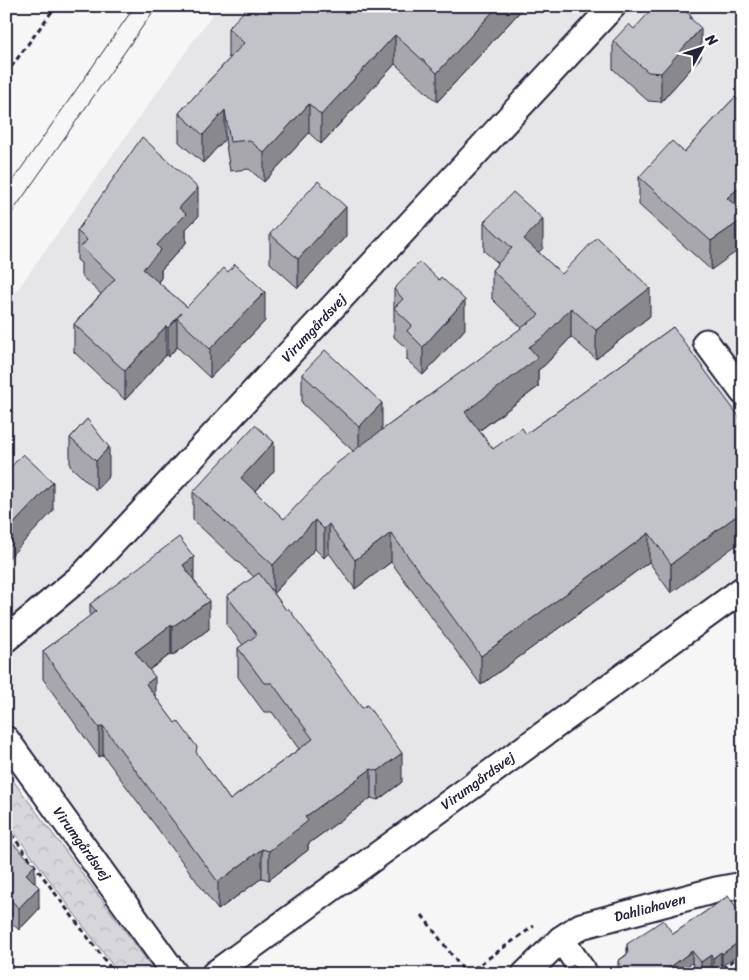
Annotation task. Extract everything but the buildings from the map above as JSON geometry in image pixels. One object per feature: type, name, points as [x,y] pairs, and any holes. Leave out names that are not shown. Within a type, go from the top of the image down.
[{"type":"street","name":"Virumgårdsvej","points":[[6,640],[84,574],[613,6]]},
{"type":"street","points":[[706,342],[743,392]]},
{"type":"street","name":"Virumgårdsvej","points":[[214,974],[743,589]]},
{"type":"street","name":"Virumgårdsvej","points":[[6,739],[174,974]]},
{"type":"street","name":"Dahliahaven","points":[[525,974],[561,939],[580,926],[716,890],[743,885]]},
{"type":"street","points":[[561,939],[585,974]]},
{"type":"path","points":[[6,74],[53,7]]},
{"type":"path","points":[[6,827],[115,974]]},
{"type":"path","points":[[422,915],[466,974]]},
{"type":"path","points":[[715,974],[743,953]]},
{"type":"path","points":[[477,966],[483,974]]},
{"type":"shaded area","points":[[218,6],[743,6],[743,570],[190,974],[163,974],[6,763],[6,306]]},
{"type":"green space","points":[[6,771],[157,974],[119,974],[6,821]]},
{"type":"tram line","points":[[6,190],[135,6]]},
{"type":"tram line","points":[[6,221],[157,6]]}]
